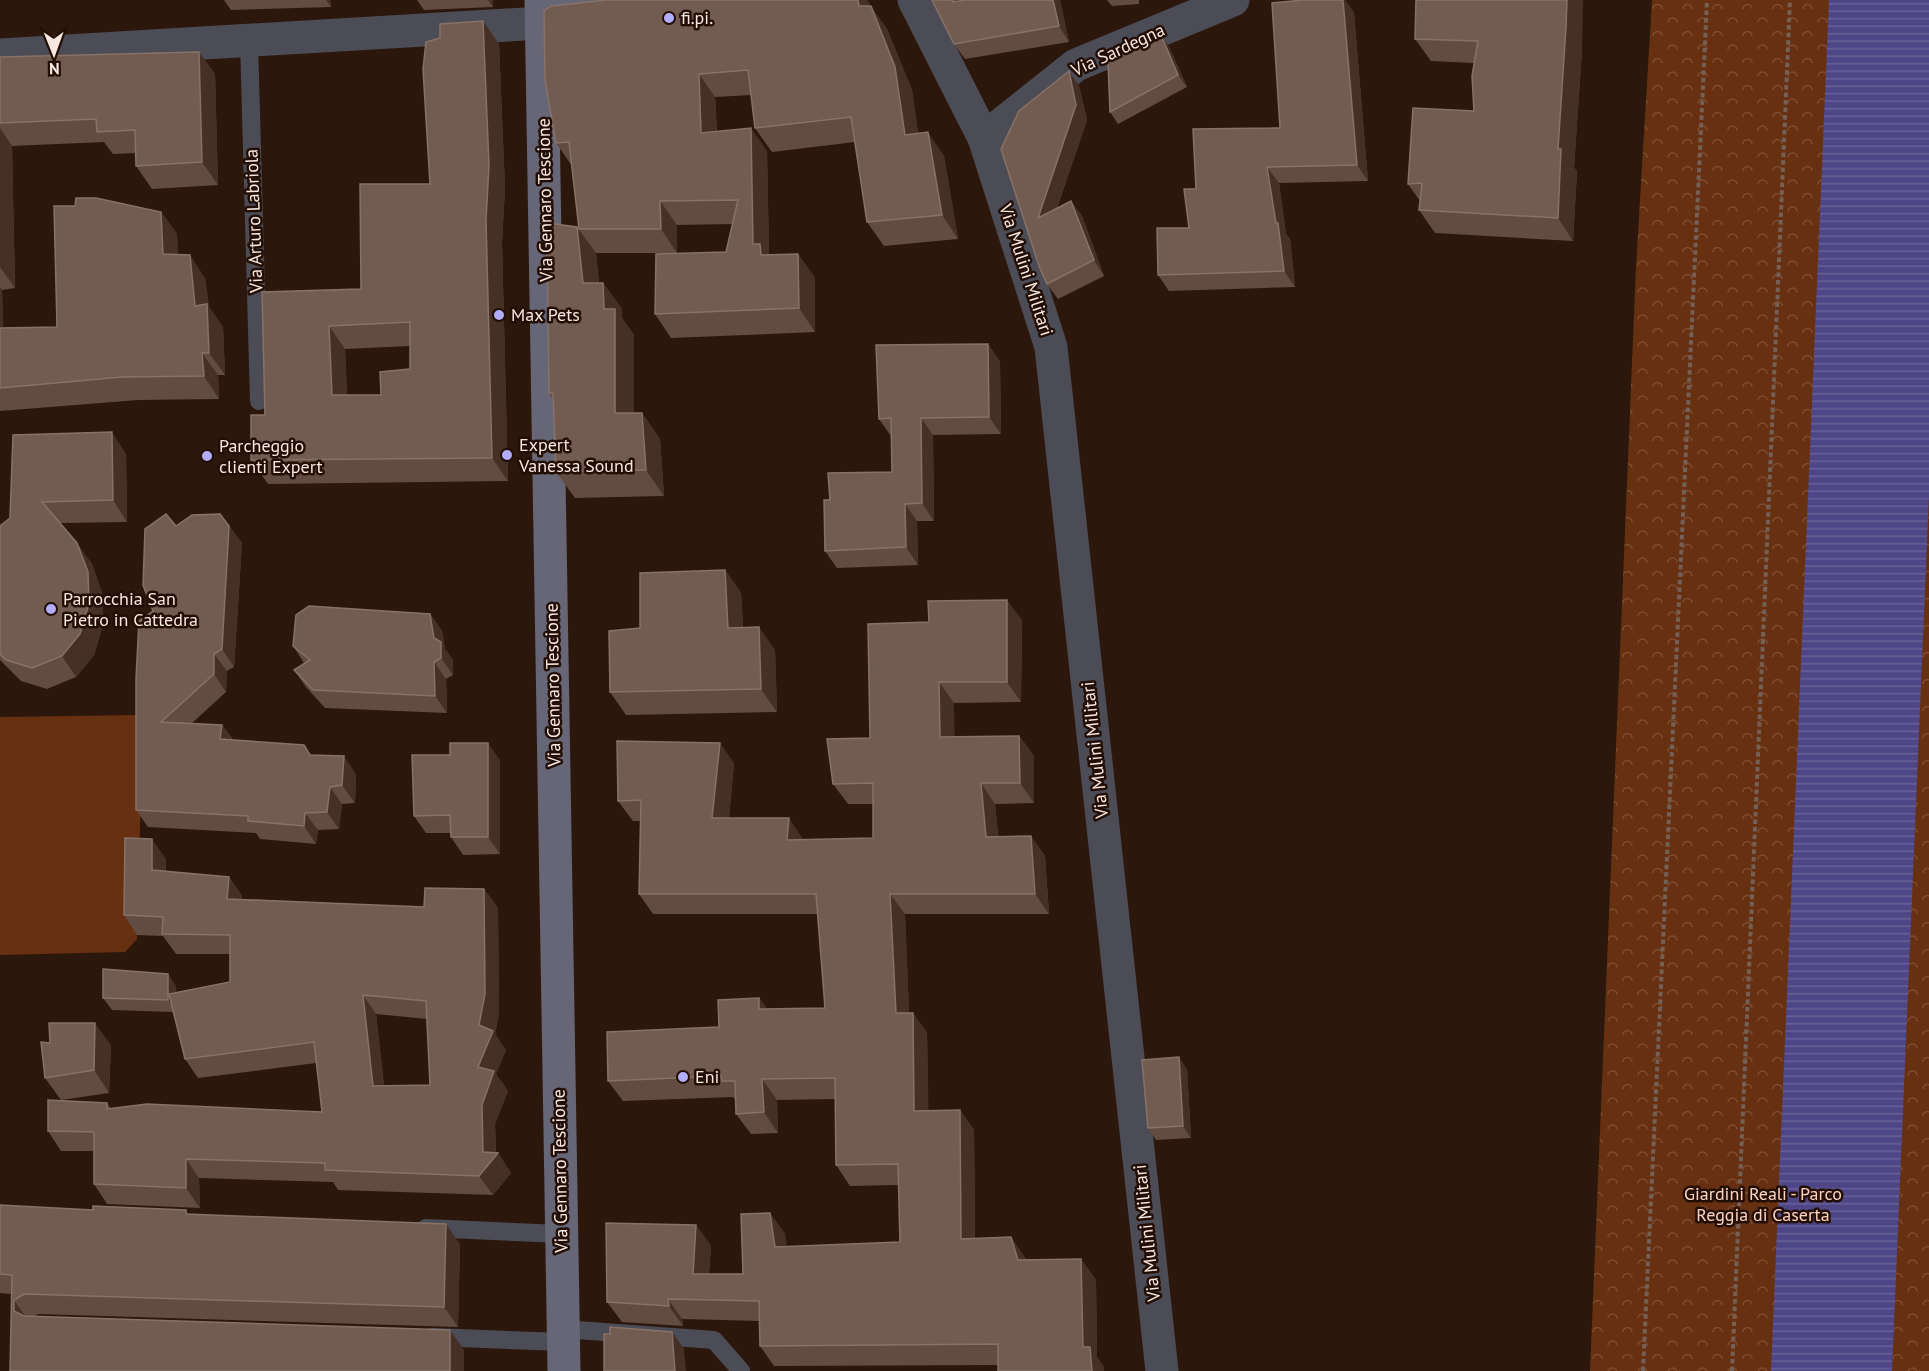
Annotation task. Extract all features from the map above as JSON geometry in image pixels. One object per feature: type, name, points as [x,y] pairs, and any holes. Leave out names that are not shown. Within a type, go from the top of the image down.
[{"type":"street","points":[[0,55],[249,41],[541,12],[579,2],[602,0]]},
{"type":"street","name":"Via Mulini Militari","points":[[914,0],[984,138],[1051,347],[1162,1371]]},
{"type":"street","name":"Via Sardegna","points":[[984,138],[1076,65],[1233,0]]},
{"type":"street","name":"Via Gennaro Tescione","points":[[541,12],[563,1347]]},
{"type":"lane","name":"Via Arturo Labriola","points":[[249,41],[259,401]]},
{"type":"lane","points":[[413,1228],[561,1234]]},
{"type":"lane","points":[[416,1337],[563,1347],[714,1340],[741,1371]]},
{"type":"path","points":[[1643,1371],[1707,0]]},
{"type":"path","points":[[1731,1371],[1790,0]]},
{"type":"green space","name":"Giardini Reali - Parco Reggia di Caserta","points":[[1652,0],[1929,0],[1929,1371],[1590,1371],[1636,267]]},
{"type":"green space","points":[[143,715],[137,939],[125,952],[0,955],[0,717]]},
{"type":"shaded area","points":[[1829,0],[1929,0],[1929,495],[1892,1371],[1771,1371]]},
{"type":"building","points":[[607,0],[858,0],[859,6],[871,6],[895,67],[905,135],[928,132],[942,215],[867,222],[851,117],[755,128],[748,70],[699,74],[701,133],[751,128],[753,244],[760,244],[761,255],[798,254],[799,308],[655,314],[656,254],[726,252],[738,200],[660,201],[661,229],[579,229],[569,142],[556,143],[545,80],[544,11],[551,6]]},
{"type":"building","points":[[932,0],[952,0],[953,2],[1053,0],[1059,26],[954,44]]},
{"type":"building","points":[[1343,0],[1357,165],[1267,167],[1276,223],[1278,223],[1284,271],[1158,275],[1157,228],[1189,228],[1184,189],[1196,189],[1193,129],[1280,128],[1272,3]]},
{"type":"building","points":[[1416,0],[1567,0],[1558,149],[1561,149],[1558,218],[1419,210],[1422,183],[1408,184],[1413,108],[1474,111],[1472,76],[1478,41],[1415,39]]},
{"type":"building","points":[[483,21],[489,165],[486,220],[492,458],[251,460],[251,415],[265,415],[262,292],[361,289],[360,184],[430,184],[423,69],[426,42],[440,38],[440,24]],"holes":[[[410,322],[410,369],[380,372],[381,395],[332,395],[329,326]]]},
{"type":"building","points":[[1161,35],[1178,75],[1110,112],[1108,62]]},
{"type":"building","points":[[199,52],[202,162],[136,166],[135,130],[97,132],[96,119],[0,123],[0,57]]},
{"type":"building","points":[[1069,71],[1076,105],[1038,218],[1071,201],[1094,260],[1047,284],[1001,149],[1019,111]]},
{"type":"building","points":[[76,198],[96,198],[161,212],[163,254],[190,255],[195,306],[207,304],[209,353],[202,353],[204,376],[122,377],[0,388],[0,328],[57,327],[54,206],[75,206]]},
{"type":"building","points":[[547,223],[577,227],[583,283],[603,283],[604,309],[615,309],[615,413],[642,413],[646,470],[556,472],[553,393],[549,393]]},
{"type":"building","points":[[988,344],[989,417],[921,418],[922,503],[905,504],[906,547],[825,551],[824,500],[830,500],[828,473],[892,472],[891,418],[879,419],[876,345]]},
{"type":"building","points":[[112,432],[113,500],[42,502],[77,543],[88,572],[89,604],[80,634],[62,656],[32,668],[6,660],[0,654],[0,526],[10,518],[13,435]]},
{"type":"building","points":[[166,514],[176,526],[192,515],[220,514],[229,526],[222,649],[214,654],[214,674],[161,722],[222,725],[220,739],[304,745],[310,755],[344,756],[342,785],[330,787],[327,812],[305,813],[304,826],[248,821],[248,816],[136,810],[136,679],[139,621],[153,611],[143,585],[145,529]]},
{"type":"building","points":[[725,570],[728,628],[759,627],[761,689],[610,692],[609,631],[640,628],[640,573]]},
{"type":"building","points":[[1007,600],[1007,682],[939,682],[940,737],[1019,736],[1020,783],[981,783],[986,837],[1031,836],[1035,894],[890,894],[896,1013],[913,1013],[914,1111],[960,1110],[961,1239],[1011,1237],[1018,1260],[1081,1259],[1083,1347],[1090,1347],[1092,1371],[998,1371],[998,1344],[760,1346],[759,1301],[668,1299],[669,1306],[607,1302],[606,1223],[696,1225],[693,1274],[743,1274],[741,1214],[770,1213],[775,1247],[900,1242],[898,1164],[836,1165],[835,1078],[762,1079],[764,1112],[736,1114],[735,1081],[722,1081],[721,1076],[608,1081],[607,1032],[719,1027],[718,1000],[759,998],[759,1009],[825,1008],[816,894],[639,894],[641,800],[618,801],[617,741],[720,743],[712,818],[789,818],[787,840],[873,838],[873,783],[833,784],[827,739],[870,738],[868,624],[929,622],[928,601]]},
{"type":"building","points":[[309,606],[430,614],[434,638],[441,642],[441,658],[434,662],[435,696],[313,690],[294,670],[310,660],[293,646],[296,615]]},
{"type":"building","points":[[450,743],[488,743],[488,837],[451,837],[450,815],[414,816],[412,755],[450,755]]},
{"type":"building","points":[[125,838],[152,839],[152,870],[229,877],[227,899],[424,907],[425,888],[484,889],[485,994],[479,1025],[493,1031],[478,1067],[494,1071],[482,1105],[483,1152],[498,1153],[479,1176],[325,1170],[325,1163],[186,1159],[186,1188],[94,1184],[94,1132],[48,1131],[48,1100],[107,1103],[107,1109],[147,1104],[322,1112],[314,1042],[185,1059],[169,994],[230,982],[230,935],[162,934],[163,917],[124,915]],"holes":[[[363,995],[426,1001],[430,1085],[373,1086]]]},
{"type":"building","points":[[103,969],[168,974],[168,1000],[103,998]]},
{"type":"building","points":[[49,1023],[95,1023],[94,1070],[45,1078],[41,1042],[50,1043]]},
{"type":"building","points":[[1179,1057],[1183,1126],[1148,1128],[1142,1060]]},
{"type":"building","points":[[0,1205],[93,1210],[93,1206],[186,1210],[186,1214],[446,1224],[444,1307],[24,1294],[14,1300],[14,1311],[24,1316],[450,1330],[450,1371],[10,1371],[12,1275],[0,1274]]},
{"type":"building","points":[[610,1327],[672,1332],[675,1371],[604,1371],[604,1334],[610,1334]]},
{"type":"place","name":"fi.pi.","points":[[669,18]]},
{"type":"place","name":"Max Pets","points":[[499,315]]},
{"type":"place","name":"Expert Vanessa Sound","points":[[507,455]]},
{"type":"place","name":"Parcheggio clienti Expert","points":[[207,456]]},
{"type":"place","name":"Parrocchia San Pietro in Cattedra","points":[[51,609]]},
{"type":"place","name":"Eni","points":[[683,1077]]}]
